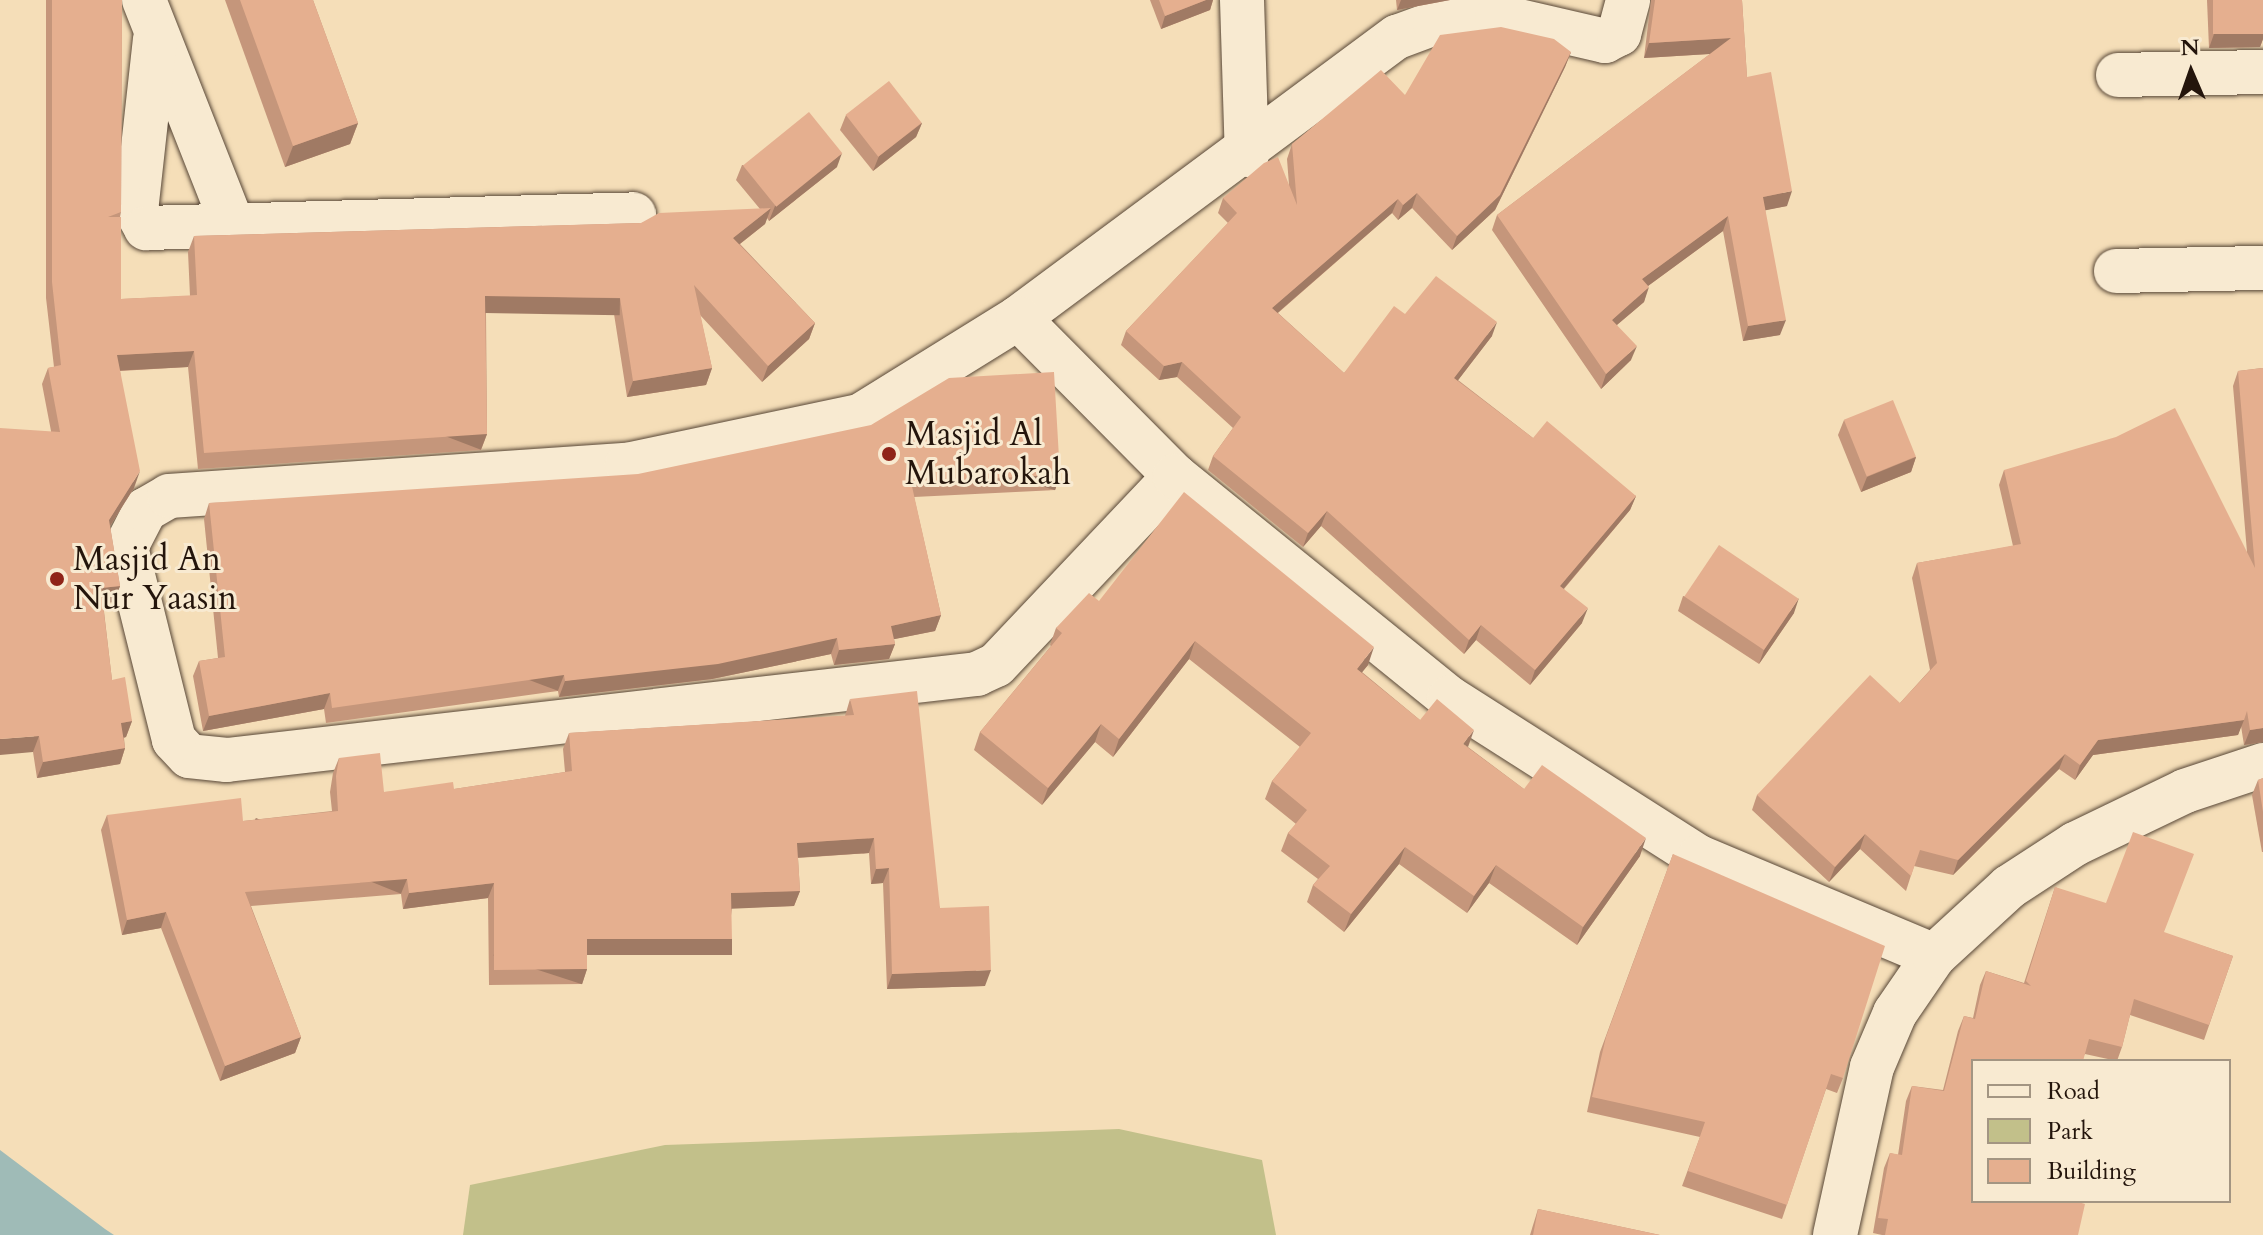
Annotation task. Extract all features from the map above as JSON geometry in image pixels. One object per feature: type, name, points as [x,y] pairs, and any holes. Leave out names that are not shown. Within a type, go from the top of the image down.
[{"type":"street","points":[[1242,0],[1247,155]]},
{"type":"street","points":[[1175,476],[996,665],[956,681],[227,760],[189,756],[174,740],[126,547],[145,510],[169,496],[627,465],[860,416],[1018,318],[1247,155],[1397,37],[1435,23],[1497,16],[1605,41],[1619,34],[1628,0]]},
{"type":"street","points":[[149,19],[231,221]]},
{"type":"street","points":[[149,19],[137,217],[146,228],[231,221],[634,214]]},
{"type":"street","points":[[2118,75],[2263,72]]},
{"type":"street","points":[[2116,271],[2263,268]]},
{"type":"street","points":[[1018,318],[1175,476],[1449,698],[1699,857],[1934,956]]},
{"type":"street","points":[[1835,1235],[1872,1067],[1895,1013],[1934,956],[2009,887],[2075,844],[2185,791],[2263,765]]},
{"type":"green space","points":[[1119,1129],[1262,1160],[1276,1235],[463,1235],[470,1185],[665,1145]]},
{"type":"water","points":[[0,1150],[105,1229],[114,1235],[0,1235]]},
{"type":"building","points":[[52,0],[122,0],[121,212],[108,217],[121,217],[121,299],[197,295],[194,236],[641,223],[659,213],[771,208],[733,238],[815,323],[768,366],[694,285],[712,368],[633,381],[620,298],[485,296],[487,434],[204,453],[194,351],[117,355],[140,471],[109,520],[120,586],[101,588],[112,680],[125,677],[132,721],[121,723],[125,748],[43,762],[39,736],[0,739],[0,428],[60,432],[48,368],[61,365],[52,282]]},
{"type":"building","points":[[240,0],[313,0],[358,123],[293,146]]},
{"type":"building","points":[[1159,0],[1206,0],[1165,16]]},
{"type":"building","points":[[1655,0],[1742,0],[1747,77],[1771,72],[1792,191],[1763,197],[1786,320],[1748,326],[1728,216],[1642,279],[1649,287],[1612,320],[1637,346],[1606,374],[1497,215],[1731,38],[1649,43]]},
{"type":"building","points":[[2213,0],[2263,0],[2263,34],[2213,34]]},
{"type":"building","points":[[1501,27],[1554,39],[1571,52],[1500,195],[1457,236],[1417,193],[1403,205],[1398,199],[1272,308],[1344,373],[1394,306],[1405,314],[1436,276],[1497,322],[1454,378],[1533,438],[1547,421],[1636,496],[1560,586],[1588,608],[1535,670],[1481,625],[1469,640],[1327,511],[1308,533],[1213,456],[1241,417],[1182,362],[1164,366],[1126,331],[1237,213],[1223,198],[1264,163],[1278,157],[1297,205],[1292,144],[1381,70],[1405,95],[1440,35]]},
{"type":"building","points":[[889,81],[922,123],[878,157],[846,115]]},
{"type":"building","points":[[809,112],[842,153],[776,207],[743,165]]},
{"type":"building","points":[[2263,368],[2263,728],[2250,730],[2247,711],[2244,720],[2098,740],[2080,765],[2065,754],[1958,860],[1920,850],[1911,876],[1865,834],[1835,867],[1757,795],[1870,675],[1900,703],[1937,663],[1917,563],[2021,544],[2004,470],[2116,437],[2175,408],[2255,568],[2238,371]]},
{"type":"building","points":[[1054,372],[1060,475],[911,482],[941,615],[891,626],[895,644],[839,650],[837,638],[718,664],[565,681],[564,675],[332,708],[330,693],[209,716],[199,661],[225,657],[209,503],[638,474],[871,425],[949,378]]},
{"type":"building","points":[[1893,400],[1916,457],[1867,476],[1844,420]]},
{"type":"building","points":[[1184,492],[1374,647],[1357,669],[1420,720],[1437,699],[1474,730],[1463,744],[1524,789],[1542,765],[1646,838],[1583,927],[1496,865],[1474,896],[1405,847],[1351,914],[1313,885],[1330,866],[1288,833],[1307,810],[1272,781],[1311,733],[1195,641],[1119,739],[1101,724],[1048,788],[980,732],[1062,633],[1056,628],[1089,593],[1099,601]]},
{"type":"building","points":[[1719,545],[1799,599],[1764,650],[1684,596]]},
{"type":"building","points":[[917,691],[940,908],[989,906],[991,970],[892,974],[889,868],[876,869],[874,838],[797,843],[800,891],[731,893],[732,939],[587,939],[587,969],[494,970],[494,883],[409,893],[407,879],[245,892],[301,1037],[225,1066],[166,912],[127,920],[107,815],[241,798],[243,821],[338,811],[336,776],[339,758],[380,753],[384,792],[453,782],[454,789],[572,771],[569,733],[854,715],[850,699]]},
{"type":"building","points":[[2263,778],[2263,812],[2258,780]]},
{"type":"building","points":[[2133,832],[2194,854],[2164,932],[2233,956],[2209,1025],[2134,999],[2122,1047],[2089,1039],[2084,1059],[1971,1059],[1971,1203],[2082,1203],[2085,1204],[2078,1235],[1885,1235],[1888,1219],[1878,1218],[1890,1153],[1902,1155],[1912,1086],[1944,1091],[1964,1016],[1975,1019],[1986,971],[2031,986],[2026,981],[2055,887],[2106,903]]},
{"type":"building","points":[[1673,854],[1885,946],[1843,1078],[1831,1074],[1787,1205],[1688,1171],[1705,1122],[1592,1097],[1606,1037]]},
{"type":"building","points":[[1538,1209],[1660,1235],[1533,1235]]},
{"type":"place","name":"Masjid Al Mubarokah","points":[[889,454]]},
{"type":"place","name":"Masjid An Nur Yaasin","points":[[57,579]]}]
